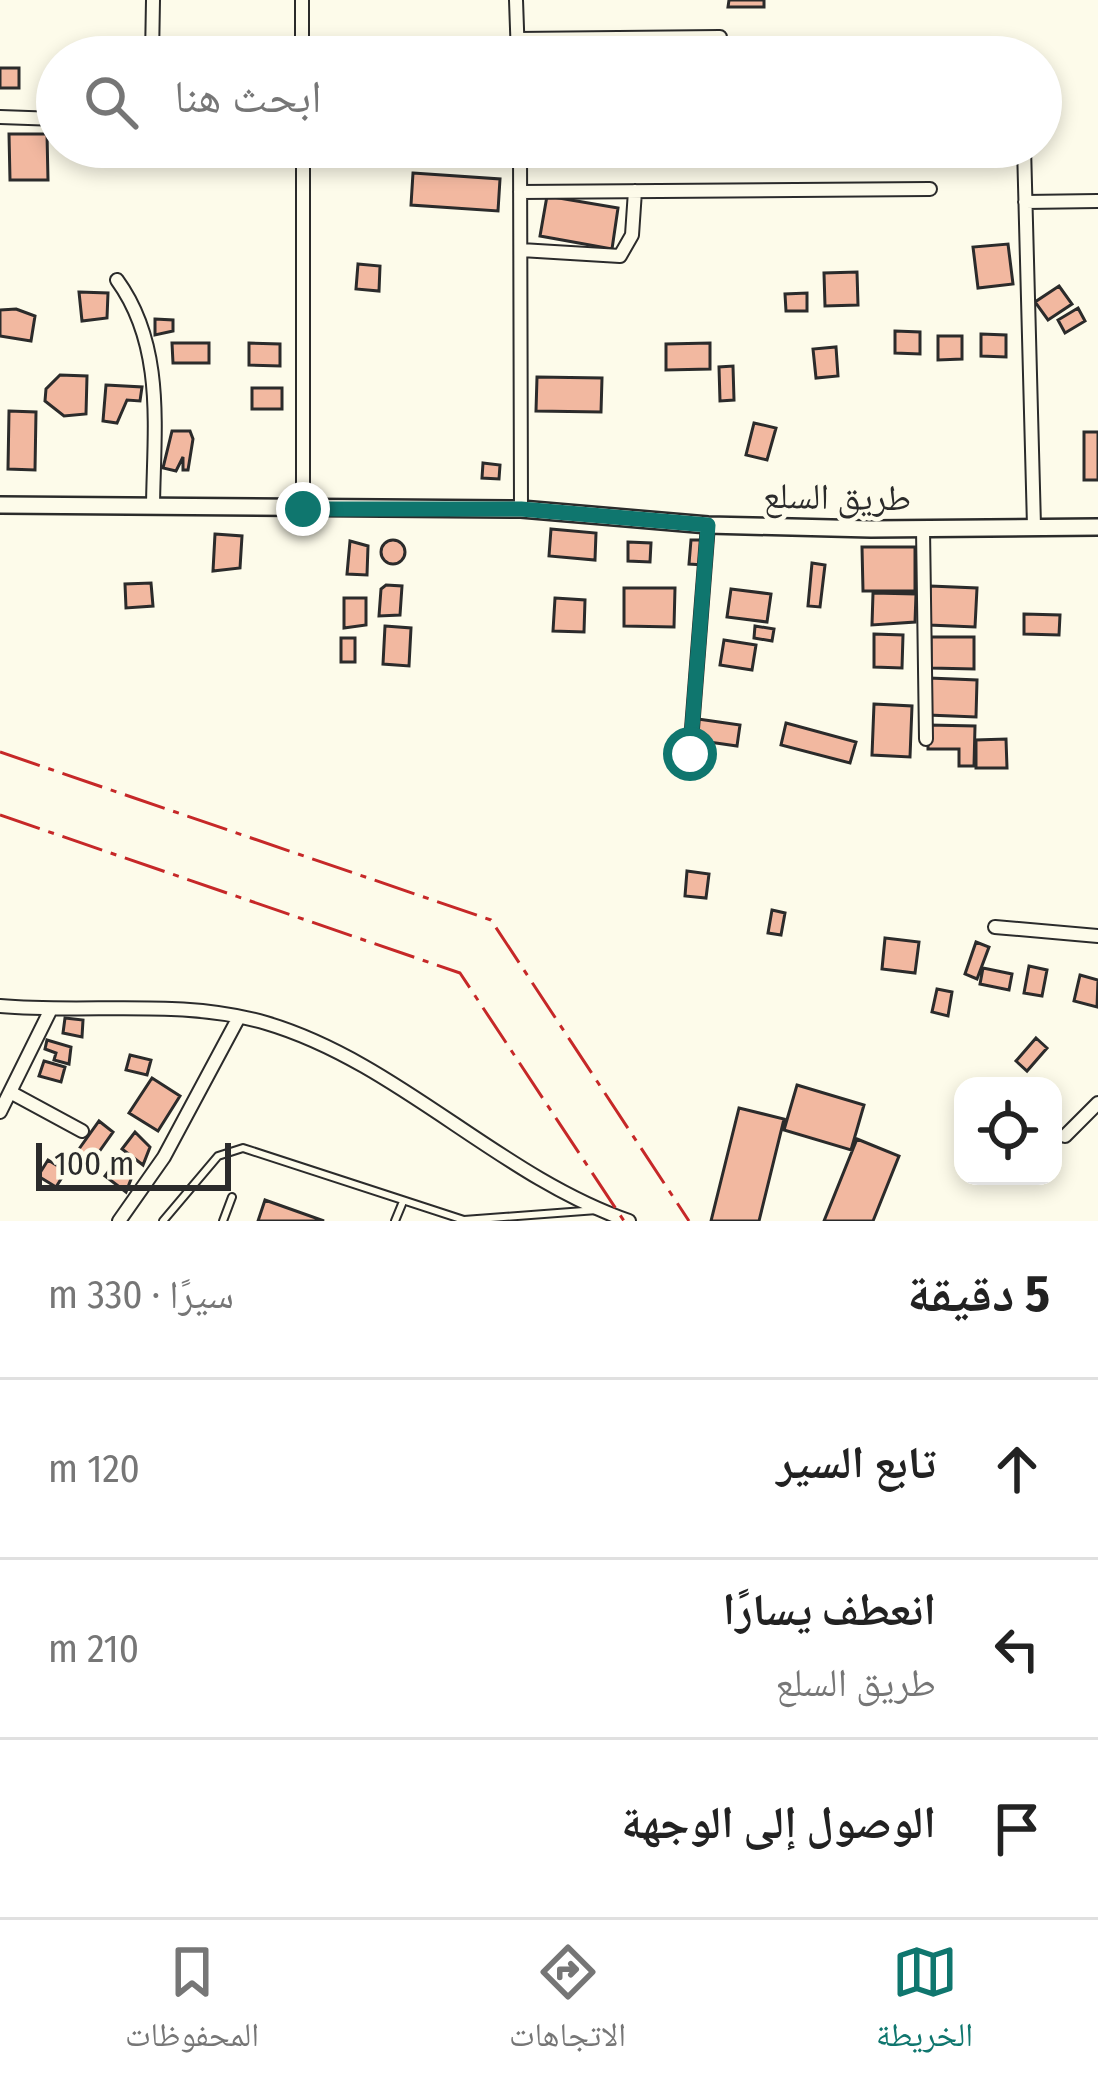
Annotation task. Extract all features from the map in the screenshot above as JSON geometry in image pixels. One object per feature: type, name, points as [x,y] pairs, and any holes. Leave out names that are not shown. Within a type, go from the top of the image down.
[{"type":"street","points":[[152,36],[153,0]]},
{"type":"street","points":[[302,0],[302,36]]},
{"type":"street","points":[[516,0],[517,36]]},
{"type":"street","points":[[0,117],[36,118]]},
{"type":"street","points":[[303,168],[303,509]]},
{"type":"street","points":[[520,168],[521,509]]},
{"type":"street","points":[[1024,168],[1034,526]]},
{"type":"street","points":[[520,192],[930,188]]},
{"type":"street","points":[[521,250],[620,256],[632,235],[635,191]]},
{"type":"street","points":[[1025,202],[1098,201]]},
{"type":"street","points":[[117,280],[131,299],[154,376],[153,505]]},
{"type":"street","name":"طريق السلع","points":[[0,505],[521,509],[708,525],[1098,527]]},
{"type":"street","points":[[690,754],[708,525]]},
{"type":"street","points":[[923,529],[926,739]]},
{"type":"street","points":[[995,927],[1098,936]]},
{"type":"street","points":[[0,1006],[188,1009],[239,1017],[335,1053],[623,1220]]},
{"type":"street","points":[[0,1112],[51,1010]]},
{"type":"street","points":[[119,1221],[164,1157],[239,1017]]},
{"type":"street","points":[[10,1092],[82,1131]]},
{"type":"street","points":[[1065,1136],[1098,1103]]},
{"type":"lane","points":[[163,1221],[230,1148],[254,1149],[402,1204],[464,1220],[601,1210]]},
{"type":"lane","points":[[223,1221],[232,1197]]},
{"type":"lane","points":[[395,1221],[402,1204]]},
{"type":"building","points":[[729,0],[764,0],[764,7],[728,7]]},
{"type":"building","points":[[0,68],[19,68],[19,88],[0,88]]},
{"type":"building","points":[[9,134],[36,134],[36,168],[48,168],[48,180],[10,180]]},
{"type":"building","points":[[413,173],[500,179],[498,211],[411,205]]},
{"type":"building","points":[[547,196],[618,208],[612,249],[540,236]]},
{"type":"building","points":[[1008,244],[1013,284],[978,288],[973,247]]},
{"type":"building","points":[[358,264],[380,266],[379,291],[356,289]]},
{"type":"building","points":[[857,272],[858,305],[825,306],[824,273]]},
{"type":"building","points":[[1059,286],[1072,304],[1048,320],[1035,302]]},
{"type":"building","points":[[79,292],[108,293],[107,318],[82,321]]},
{"type":"building","points":[[807,293],[807,311],[786,311],[785,294]]},
{"type":"building","points":[[1078,308],[1085,321],[1065,333],[1058,320]]},
{"type":"building","points":[[16,309],[35,316],[31,341],[0,336],[0,310]]},
{"type":"building","points":[[155,319],[173,320],[173,331],[155,335]]},
{"type":"building","points":[[895,331],[920,332],[920,354],[895,353]]},
{"type":"building","points":[[981,334],[1006,335],[1006,357],[981,356]]},
{"type":"building","points":[[938,336],[962,336],[962,359],[938,360]]},
{"type":"building","points":[[172,343],[209,343],[209,363],[173,363]]},
{"type":"building","points":[[249,343],[280,344],[280,366],[249,365]]},
{"type":"building","points":[[710,343],[710,369],[666,370],[666,344]]},
{"type":"building","points":[[836,347],[838,376],[816,378],[813,349]]},
{"type":"building","points":[[733,366],[734,400],[720,401],[719,367]]},
{"type":"building","points":[[60,375],[87,376],[86,414],[64,416],[45,401],[46,389]]},
{"type":"building","points":[[537,377],[602,378],[601,412],[536,411]]},
{"type":"building","points":[[106,385],[142,387],[140,401],[127,400],[117,423],[103,421]]},
{"type":"building","points":[[252,388],[282,388],[282,409],[252,409]]},
{"type":"building","points":[[9,411],[36,412],[35,470],[8,469]]},
{"type":"building","points":[[754,423],[776,428],[767,460],[746,455]]},
{"type":"building","points":[[172,431],[190,431],[188,470],[183,470],[183,457],[176,471],[163,468]]},
{"type":"building","points":[[1084,432],[1098,432],[1098,480],[1084,480]]},
{"type":"building","points":[[483,463],[500,465],[499,479],[482,478]]},
{"type":"building","points":[[551,529],[596,533],[595,560],[549,556]]},
{"type":"building","points":[[215,534],[242,536],[240,568],[213,571]]},
{"type":"building","points":[[393,540],[402,543],[402,561],[393,564],[384,561],[381,552],[384,543]]},
{"type":"building","points":[[691,540],[705,540],[704,565],[689,564]]},
{"type":"building","points":[[350,541],[368,546],[367,575],[347,574]]},
{"type":"building","points":[[628,542],[651,543],[650,562],[628,561]]},
{"type":"building","points":[[862,547],[915,547],[915,591],[863,591]]},
{"type":"building","points":[[812,563],[825,565],[820,607],[808,606]]},
{"type":"building","points":[[151,583],[153,606],[126,608],[125,584]]},
{"type":"building","points":[[402,586],[400,615],[379,616],[381,589]]},
{"type":"building","points":[[930,586],[977,588],[975,627],[929,625]]},
{"type":"building","points":[[624,588],[675,588],[674,627],[624,626]]},
{"type":"building","points":[[731,589],[771,594],[767,622],[727,617]]},
{"type":"building","points":[[873,593],[916,594],[915,622],[872,625]]},
{"type":"building","points":[[344,598],[366,598],[366,625],[344,628]]},
{"type":"building","points":[[555,598],[585,600],[584,632],[553,631]]},
{"type":"building","points":[[1024,614],[1060,615],[1059,635],[1024,634]]},
{"type":"building","points":[[385,626],[411,628],[409,666],[383,664]]},
{"type":"building","points":[[755,626],[774,629],[772,641],[754,638]]},
{"type":"building","points":[[874,634],[903,635],[902,668],[874,667]]},
{"type":"building","points":[[931,637],[974,637],[974,669],[931,668]]},
{"type":"building","points":[[341,638],[355,638],[355,662],[341,662]]},
{"type":"building","points":[[724,640],[756,645],[752,670],[720,665]]},
{"type":"building","points":[[929,678],[977,680],[976,717],[928,715]]},
{"type":"building","points":[[874,704],[912,706],[910,757],[872,755]]},
{"type":"building","points":[[698,719],[740,725],[737,746],[695,740]]},
{"type":"building","points":[[786,723],[856,742],[850,763],[781,745]]},
{"type":"building","points":[[928,725],[975,726],[974,766],[959,766],[959,749],[928,749]]},
{"type":"building","points":[[1006,739],[1007,768],[976,768],[976,740]]},
{"type":"building","points":[[687,871],[709,874],[706,898],[685,896]]},
{"type":"building","points":[[772,910],[785,913],[781,935],[768,933]]},
{"type":"building","points":[[885,938],[919,942],[915,973],[882,969]]},
{"type":"building","points":[[976,942],[989,947],[977,979],[965,974]]},
{"type":"building","points":[[1029,966],[1047,970],[1042,996],[1024,993]]},
{"type":"building","points":[[983,968],[1012,974],[1009,990],[980,984]]},
{"type":"building","points":[[1080,975],[1098,980],[1097,1007],[1074,1001]]},
{"type":"building","points":[[937,989],[952,992],[948,1016],[932,1012]]},
{"type":"building","points":[[65,1018],[83,1020],[82,1037],[63,1033]]},
{"type":"building","points":[[1036,1038],[1047,1048],[1027,1071],[1016,1061]]},
{"type":"building","points":[[47,1040],[71,1047],[69,1064],[54,1060],[56,1053],[45,1049]]},
{"type":"building","points":[[130,1055],[151,1060],[147,1075],[126,1070]]},
{"type":"building","points":[[44,1061],[65,1067],[61,1082],[39,1076]]},
{"type":"building","points":[[152,1078],[180,1096],[158,1131],[129,1113]]},
{"type":"building","points":[[797,1085],[864,1105],[851,1150],[784,1130]]},
{"type":"building","points":[[739,1108],[784,1119],[759,1221],[711,1221]]},
{"type":"building","points":[[99,1121],[113,1132],[89,1166],[74,1156]]},
{"type":"building","points":[[135,1132],[150,1147],[143,1165],[122,1149]]},
{"type":"building","points":[[857,1139],[899,1156],[873,1221],[824,1221]]},
{"type":"building","points":[[118,1159],[133,1174],[126,1192],[105,1176]]},
{"type":"building","points":[[48,1160],[66,1171],[56,1187],[38,1176]]},
{"type":"building","points":[[265,1200],[324,1221],[258,1221]]},
{"type":"power","points":[[0,752],[491,920],[689,1221]]},
{"type":"power","points":[[0,815],[460,973],[624,1221]]},
{"type":"route","points":[[303,509],[521,509],[708,525],[690,754]]}]
